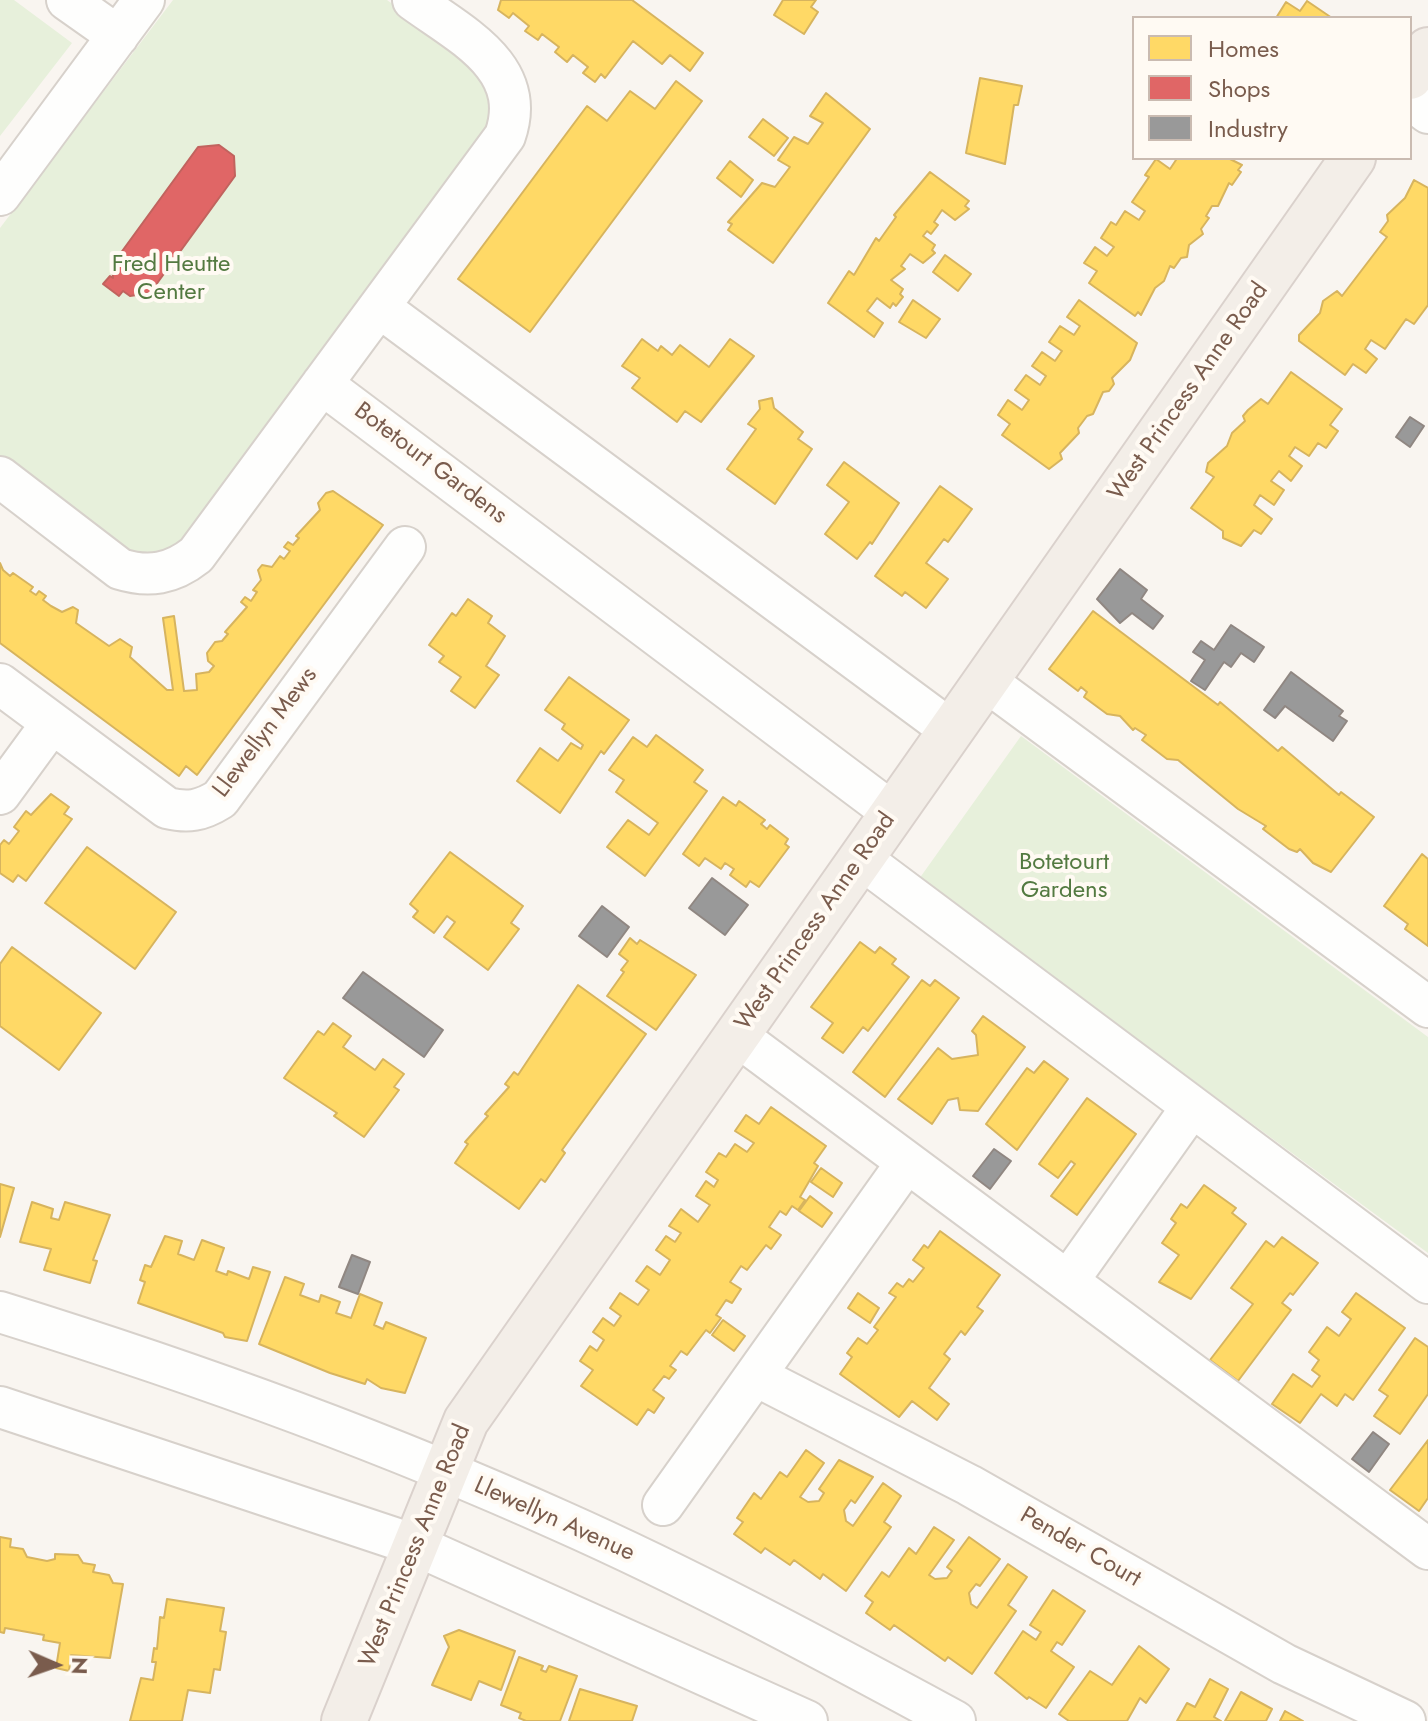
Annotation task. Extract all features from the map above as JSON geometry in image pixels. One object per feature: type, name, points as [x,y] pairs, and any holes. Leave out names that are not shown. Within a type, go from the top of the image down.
[{"type":"main road","points":[[1412,74],[1428,50]]},
{"type":"main road","name":"West Princess Anne Road","points":[[344,1721],[466,1421],[1352,160]]},
{"type":"street","points":[[67,0],[118,36]]},
{"type":"street","points":[[0,195],[144,0]]},
{"type":"street","points":[[0,477],[120,569],[139,575],[163,573],[196,555],[505,136],[511,119],[512,97],[505,76],[490,58],[418,2]]},
{"type":"street","points":[[1412,101],[1428,113]]},
{"type":"street","points":[[379,307],[952,731]]},
{"type":"street","name":"Botetourt Gardens","points":[[322,384],[893,813]]},
{"type":"street","name":"Llewellyn Mews","points":[[0,684],[167,808],[185,812],[204,809],[220,799],[405,547]]},
{"type":"street","points":[[987,682],[1428,1007]]},
{"type":"street","points":[[0,794],[52,723]]},
{"type":"street","points":[[860,858],[1428,1283]]},
{"type":"street","points":[[736,1035],[1428,1549]]},
{"type":"street","points":[[1068,1281],[1191,1108]]},
{"type":"street","points":[[663,1505],[907,1162]]},
{"type":"street","name":"Llewellyn Avenue","points":[[0,1312],[220,1385],[444,1473],[633,1555],[769,1621],[955,1721]]},
{"type":"street","name":"Pender Court","points":[[756,1376],[969,1485],[1284,1664],[1405,1721]]},
{"type":"street","points":[[0,1407],[415,1545],[785,1716]]},
{"type":"green space","points":[[0,0],[14,0],[72,43],[0,136]]},
{"type":"green space","name":"Fred Heutte Center","points":[[173,0],[387,0],[478,67],[489,80],[494,121],[185,543],[167,555],[125,554],[0,462],[0,228]]},
{"type":"green space","name":"Botetourt Gardens","points":[[1021,736],[1428,1037],[1428,1253],[919,879]]},
{"type":"building: Homes","points":[[501,0],[632,0],[703,53],[690,71],[670,55],[662,64],[633,41],[605,78],[601,74],[595,82],[583,73],[588,67],[573,55],[567,62],[555,52],[559,47],[542,34],[538,40],[525,31],[529,26],[513,13],[509,18],[498,10]]},
{"type":"building: Homes","points":[[783,0],[816,0],[811,7],[818,12],[804,34],[774,15]]},
{"type":"building: Homes","points":[[1307,1],[1329,16],[1277,16],[1286,2],[1300,11]]},
{"type":"building: Homes","points":[[980,78],[1022,86],[1018,105],[1014,105],[1005,164],[966,153]]},
{"type":"building: Homes","points":[[676,81],[702,101],[530,332],[458,279],[587,106],[607,121],[630,91],[655,109]]},
{"type":"building: Homes","points":[[826,93],[870,129],[773,263],[728,230],[732,224],[728,222],[762,183],[775,187],[790,167],[778,160],[794,137],[808,144],[823,123],[810,116]]},
{"type":"building: Homes","points":[[763,119],[788,138],[774,156],[749,137]]},
{"type":"building: Homes","points":[[1155,160],[1170,169],[1176,160],[1232,160],[1242,165],[1238,170],[1241,172],[1232,185],[1229,183],[1218,206],[1212,206],[1206,216],[1209,218],[1201,229],[1203,234],[1189,245],[1187,257],[1181,258],[1174,268],[1170,266],[1164,281],[1155,288],[1141,315],[1138,312],[1135,316],[1089,283],[1097,271],[1084,263],[1095,247],[1107,256],[1114,247],[1101,238],[1111,222],[1116,225],[1125,211],[1139,220],[1145,211],[1132,202],[1149,177],[1145,175]]},
{"type":"building: Homes","points":[[730,161],[753,180],[741,197],[717,178]]},
{"type":"building: Homes","points":[[930,172],[969,201],[965,206],[969,209],[955,220],[942,210],[934,222],[938,225],[931,234],[927,231],[923,236],[935,245],[932,250],[935,253],[923,263],[910,254],[901,266],[905,269],[891,280],[903,289],[900,294],[903,297],[890,308],[877,298],[867,311],[883,323],[874,337],[828,303],[849,271],[854,275],[876,238],[879,241],[896,217],[894,215]]},
{"type":"building: Homes","points":[[1414,180],[1428,188],[1428,305],[1414,324],[1406,319],[1385,349],[1371,340],[1365,349],[1377,359],[1366,373],[1353,364],[1345,375],[1299,341],[1299,335],[1320,313],[1323,301],[1337,291],[1342,296],[1387,237],[1380,232],[1388,221],[1387,215],[1405,198]]},
{"type":"building: Homes","points":[[945,255],[971,274],[958,291],[933,272]]},
{"type":"building: Homes","points":[[913,300],[940,319],[926,338],[899,322]]},
{"type":"building: Homes","points":[[1079,300],[1137,343],[1130,360],[1112,378],[1114,384],[1109,391],[1103,392],[1093,414],[1087,416],[1078,428],[1079,433],[1060,453],[1062,459],[1049,469],[1002,435],[1010,424],[998,415],[1008,400],[1022,410],[1029,400],[1015,390],[1026,375],[1040,385],[1046,376],[1032,366],[1042,352],[1055,361],[1062,351],[1049,342],[1060,326],[1074,335],[1080,326],[1067,317]]},
{"type":"building: Homes","points":[[642,339],[658,351],[661,346],[672,355],[680,345],[709,367],[730,339],[754,356],[701,422],[685,411],[677,422],[632,388],[640,378],[622,366]]},
{"type":"building: Homes","points":[[1291,372],[1342,409],[1330,425],[1338,431],[1326,448],[1318,443],[1309,456],[1295,447],[1289,456],[1302,466],[1291,481],[1279,471],[1271,481],[1284,490],[1274,505],[1260,495],[1254,505],[1272,519],[1261,534],[1254,530],[1241,546],[1223,538],[1223,531],[1191,508],[1214,477],[1206,472],[1208,463],[1227,446],[1232,433],[1245,421],[1243,416],[1248,410],[1261,399],[1268,404]]},
{"type":"building: Homes","points":[[772,398],[774,408],[803,432],[798,439],[812,449],[775,504],[727,469],[756,429],[748,424],[760,409],[759,401]]},
{"type":"building: Homes","points":[[844,462],[899,503],[872,544],[870,542],[857,559],[825,534],[849,502],[827,485]]},
{"type":"building: Homes","points":[[940,486],[972,509],[948,542],[944,539],[926,563],[948,579],[926,608],[905,592],[902,596],[875,576]]},
{"type":"building: Homes","points":[[333,491],[383,525],[197,775],[186,766],[179,776],[0,643],[0,563],[10,576],[13,573],[33,587],[30,591],[36,595],[39,591],[46,596],[43,600],[51,606],[62,612],[73,607],[78,610],[76,623],[109,646],[120,639],[132,647],[130,657],[167,690],[173,690],[163,618],[174,616],[184,691],[197,690],[196,674],[209,672],[214,666],[208,661],[207,653],[215,642],[222,641],[228,634],[225,632],[247,607],[241,602],[245,597],[251,601],[257,592],[253,590],[261,580],[258,570],[262,565],[272,567],[280,556],[284,559],[290,551],[284,547],[288,542],[293,545],[299,538],[296,536],[320,510],[318,503],[326,493]]},
{"type":"building: Homes","points":[[468,599],[492,616],[488,623],[505,636],[486,666],[499,675],[475,708],[451,691],[461,677],[439,662],[444,656],[429,645],[452,613],[456,616]]},
{"type":"building: Homes","points":[[1093,611],[1218,705],[1220,702],[1278,751],[1282,747],[1339,795],[1341,792],[1374,817],[1331,872],[1313,863],[1300,849],[1297,852],[1289,849],[1263,829],[1266,826],[1238,809],[1178,760],[1167,759],[1142,740],[1146,735],[1135,728],[1133,730],[1120,716],[1107,714],[1084,697],[1087,692],[1081,687],[1078,691],[1049,669]]},
{"type":"building: Homes","points":[[569,677],[629,720],[604,754],[601,751],[560,813],[517,781],[540,748],[558,761],[571,743],[581,749],[583,745],[562,729],[565,724],[545,710]]},
{"type":"building: Homes","points":[[656,735],[703,770],[694,782],[707,791],[645,876],[607,847],[628,820],[649,835],[658,823],[616,792],[624,780],[609,770],[633,737],[647,747]]},
{"type":"building: Homes","points":[[51,794],[69,807],[64,814],[72,819],[26,881],[18,875],[13,882],[0,873],[0,845],[4,840],[9,844],[19,831],[14,827],[26,811],[31,815]]},
{"type":"building: Homes","points":[[723,797],[736,806],[739,801],[765,820],[761,824],[767,829],[770,825],[788,839],[785,844],[789,847],[759,887],[750,881],[746,887],[730,875],[734,869],[725,863],[721,869],[705,858],[699,866],[683,854]]},
{"type":"building: Homes","points":[[87,847],[176,912],[135,969],[45,903]]},
{"type":"building: Homes","points":[[450,852],[523,906],[511,923],[519,929],[488,970],[444,937],[455,922],[447,916],[434,933],[413,917],[418,911],[410,904]]},
{"type":"building: Homes","points":[[1422,854],[1428,859],[1428,946],[1405,929],[1408,924],[1384,906]]},
{"type":"building: Homes","points":[[630,938],[637,944],[640,940],[696,975],[656,1030],[607,996],[624,972],[621,970],[628,961],[619,954]]},
{"type":"building: Homes","points":[[860,942],[875,953],[880,947],[896,959],[892,964],[909,977],[868,1031],[863,1027],[843,1053],[822,1038],[833,1023],[811,1007]]},
{"type":"building: Homes","points":[[12,947],[101,1013],[59,1070],[0,1026],[0,964]]},
{"type":"building: Homes","points":[[922,980],[930,986],[935,980],[959,998],[885,1097],[853,1072]]},
{"type":"building: Homes","points":[[578,985],[646,1034],[562,1150],[565,1153],[545,1182],[541,1179],[519,1209],[455,1163],[468,1144],[465,1142],[509,1087],[505,1084],[514,1072],[518,1075]]},
{"type":"building: Homes","points":[[983,1016],[1025,1047],[978,1111],[960,1110],[958,1098],[948,1100],[932,1124],[898,1099],[938,1048],[952,1059],[978,1055],[976,1035],[972,1031]]},
{"type":"building: Homes","points":[[333,1023],[351,1036],[343,1047],[375,1070],[383,1059],[404,1074],[394,1087],[399,1090],[364,1137],[334,1116],[337,1113],[284,1078],[318,1031],[324,1035]]},
{"type":"building: Homes","points":[[1044,1061],[1068,1079],[1017,1150],[986,1124],[1027,1068],[1034,1073]]},
{"type":"building: Homes","points":[[1087,1098],[1136,1134],[1077,1215],[1051,1196],[1075,1164],[1071,1161],[1058,1178],[1039,1164]]},
{"type":"building: Homes","points":[[771,1107],[826,1146],[814,1163],[818,1166],[800,1197],[805,1200],[798,1210],[792,1206],[786,1215],[780,1211],[769,1227],[781,1235],[771,1249],[766,1245],[747,1270],[741,1266],[730,1282],[741,1289],[732,1303],[726,1300],[716,1315],[721,1318],[710,1333],[706,1330],[687,1355],[681,1351],[670,1366],[676,1370],[669,1379],[664,1376],[653,1390],[664,1398],[654,1413],[648,1409],[637,1425],[581,1386],[593,1370],[580,1361],[590,1346],[597,1351],[604,1340],[593,1332],[603,1318],[614,1326],[621,1316],[610,1308],[620,1293],[638,1305],[649,1290],[636,1281],[647,1266],[660,1275],[670,1260],[656,1250],[666,1236],[675,1242],[681,1233],[669,1226],[681,1209],[698,1222],[710,1205],[696,1196],[706,1181],[714,1187],[718,1180],[706,1172],[719,1153],[726,1157],[735,1144],[747,1152],[754,1143],[735,1131],[746,1115],[759,1124]]},
{"type":"building: Homes","points":[[821,1168],[842,1183],[833,1197],[811,1182]]},
{"type":"building: Homes","points":[[0,1184],[14,1188],[0,1237]]},
{"type":"building: Homes","points":[[1204,1185],[1236,1208],[1232,1213],[1246,1224],[1191,1299],[1159,1282],[1179,1255],[1162,1243],[1176,1223],[1171,1219],[1181,1204],[1187,1208]]},
{"type":"building: Homes","points":[[810,1196],[832,1213],[822,1227],[799,1211]]},
{"type":"building: Homes","points":[[32,1202],[53,1209],[51,1218],[59,1220],[65,1202],[110,1215],[93,1260],[97,1261],[90,1283],[44,1270],[51,1249],[20,1242]]},
{"type":"building: Homes","points":[[940,1231],[1000,1275],[977,1307],[983,1311],[965,1335],[961,1331],[944,1354],[950,1359],[929,1388],[949,1404],[937,1420],[912,1401],[899,1417],[840,1374],[852,1357],[847,1353],[858,1338],[867,1344],[878,1330],[874,1327],[896,1297],[889,1293],[897,1283],[903,1287],[909,1279],[913,1282],[924,1268],[913,1260],[924,1245],[928,1248]]},
{"type":"building: Homes","points":[[165,1236],[182,1241],[178,1254],[194,1260],[202,1240],[224,1248],[216,1271],[227,1275],[228,1271],[249,1279],[253,1267],[270,1272],[247,1341],[225,1337],[223,1333],[138,1303],[145,1282],[140,1280],[145,1265],[151,1267]]},
{"type":"building: Homes","points":[[1282,1237],[1318,1263],[1293,1295],[1290,1293],[1282,1303],[1291,1310],[1238,1381],[1210,1360],[1253,1304],[1231,1288],[1266,1241],[1274,1247]]},
{"type":"building: Homes","points":[[285,1277],[304,1284],[300,1295],[319,1302],[321,1295],[340,1302],[336,1313],[351,1318],[360,1294],[382,1303],[374,1325],[383,1329],[386,1322],[426,1338],[405,1393],[381,1388],[367,1379],[365,1384],[330,1373],[259,1344]]},
{"type":"building: Homes","points":[[858,1293],[879,1308],[870,1323],[848,1308]]},
{"type":"building: Homes","points":[[1356,1293],[1405,1328],[1353,1400],[1345,1394],[1337,1406],[1321,1394],[1300,1423],[1272,1404],[1293,1374],[1312,1387],[1320,1376],[1312,1370],[1319,1360],[1309,1352],[1327,1327],[1339,1336],[1351,1319],[1342,1312]]},
{"type":"building: Homes","points":[[723,1320],[745,1336],[734,1351],[712,1335]]},
{"type":"building: Homes","points":[[1415,1338],[1428,1347],[1428,1394],[1400,1434],[1374,1416],[1388,1396],[1379,1390]]},
{"type":"building: Homes","points":[[1428,1440],[1428,1498],[1419,1511],[1390,1490]]},
{"type":"building: Homes","points":[[806,1450],[824,1463],[800,1497],[808,1502],[819,1501],[824,1493],[819,1489],[839,1460],[873,1477],[855,1503],[851,1500],[844,1510],[846,1521],[853,1526],[883,1483],[901,1496],[884,1522],[891,1527],[846,1591],[823,1574],[820,1579],[794,1560],[790,1565],[765,1548],[761,1553],[734,1534],[743,1522],[737,1518],[754,1493],[761,1499],[780,1472],[787,1477]]},
{"type":"building: Homes","points":[[934,1527],[954,1540],[929,1575],[935,1579],[947,1578],[952,1571],[947,1567],[969,1537],[1000,1559],[980,1586],[976,1584],[969,1593],[971,1604],[977,1608],[1008,1564],[1027,1577],[1008,1605],[1016,1611],[972,1674],[948,1657],[945,1661],[894,1625],[890,1630],[866,1613],[873,1602],[865,1596],[882,1572],[889,1577],[909,1548],[916,1554]]},
{"type":"building: Homes","points":[[0,1537],[11,1539],[10,1547],[23,1549],[27,1557],[47,1561],[55,1559],[55,1554],[78,1555],[83,1563],[95,1565],[93,1572],[109,1575],[113,1583],[123,1584],[110,1658],[71,1655],[69,1671],[56,1668],[60,1643],[43,1640],[44,1635],[5,1628],[4,1633],[0,1632]]},
{"type":"building: Homes","points":[[1053,1590],[1085,1611],[1062,1645],[1057,1642],[1051,1651],[1074,1667],[1046,1708],[1029,1697],[1027,1699],[995,1673],[1023,1631],[1036,1640],[1041,1632],[1030,1625]]},
{"type":"building: Homes","points":[[167,1599],[224,1608],[220,1631],[226,1632],[220,1670],[214,1669],[210,1693],[188,1690],[182,1721],[130,1721],[141,1678],[153,1680],[156,1662],[152,1662],[154,1648],[157,1649],[160,1617],[164,1618]]},
{"type":"building: Homes","points":[[459,1630],[515,1651],[501,1690],[479,1681],[471,1700],[432,1685],[449,1647],[444,1636]]},
{"type":"building: Homes","points":[[1139,1646],[1169,1669],[1146,1703],[1140,1698],[1127,1721],[1069,1721],[1059,1714],[1090,1671],[1112,1685]]},
{"type":"building: Homes","points":[[519,1657],[543,1666],[541,1670],[546,1672],[549,1666],[577,1676],[560,1721],[526,1721],[519,1718],[521,1713],[501,1705]]},
{"type":"building: Homes","points":[[1210,1679],[1228,1689],[1214,1717],[1221,1721],[1177,1721],[1187,1703],[1195,1707]]},
{"type":"building: Homes","points":[[580,1689],[637,1706],[632,1721],[569,1721]]},
{"type":"building: Homes","points":[[1241,1692],[1272,1709],[1266,1721],[1225,1721]]},
{"type":"building: Homes","points":[[1285,1711],[1303,1721],[1280,1721]]},
{"type":"building: Shops","points":[[219,145],[234,156],[235,176],[150,293],[130,296],[123,291],[119,296],[103,284],[110,276],[113,278],[112,265],[198,147]]},
{"type":"building: Industry","points":[[1410,417],[1424,426],[1410,447],[1396,437]]},
{"type":"building: Industry","points":[[1120,569],[1147,590],[1141,599],[1163,616],[1153,629],[1132,613],[1120,623],[1097,599]]},
{"type":"building: Industry","points":[[1231,625],[1264,647],[1254,662],[1241,653],[1231,667],[1224,662],[1205,690],[1191,681],[1205,660],[1193,652],[1201,641],[1214,650]]},
{"type":"building: Industry","points":[[1291,672],[1343,711],[1339,716],[1347,721],[1333,741],[1285,706],[1275,718],[1264,710]]},
{"type":"building: Industry","points":[[712,878],[748,905],[725,935],[689,908]]},
{"type":"building: Industry","points":[[602,906],[629,927],[607,957],[579,936]]},
{"type":"building: Industry","points":[[363,972],[443,1030],[424,1057],[343,998]]},
{"type":"building: Industry","points":[[994,1149],[1011,1161],[990,1189],[973,1176]]},
{"type":"building: Industry","points":[[352,1255],[370,1262],[358,1294],[339,1287]]},
{"type":"building: Industry","points":[[1373,1432],[1389,1444],[1369,1472],[1352,1459]]}]
